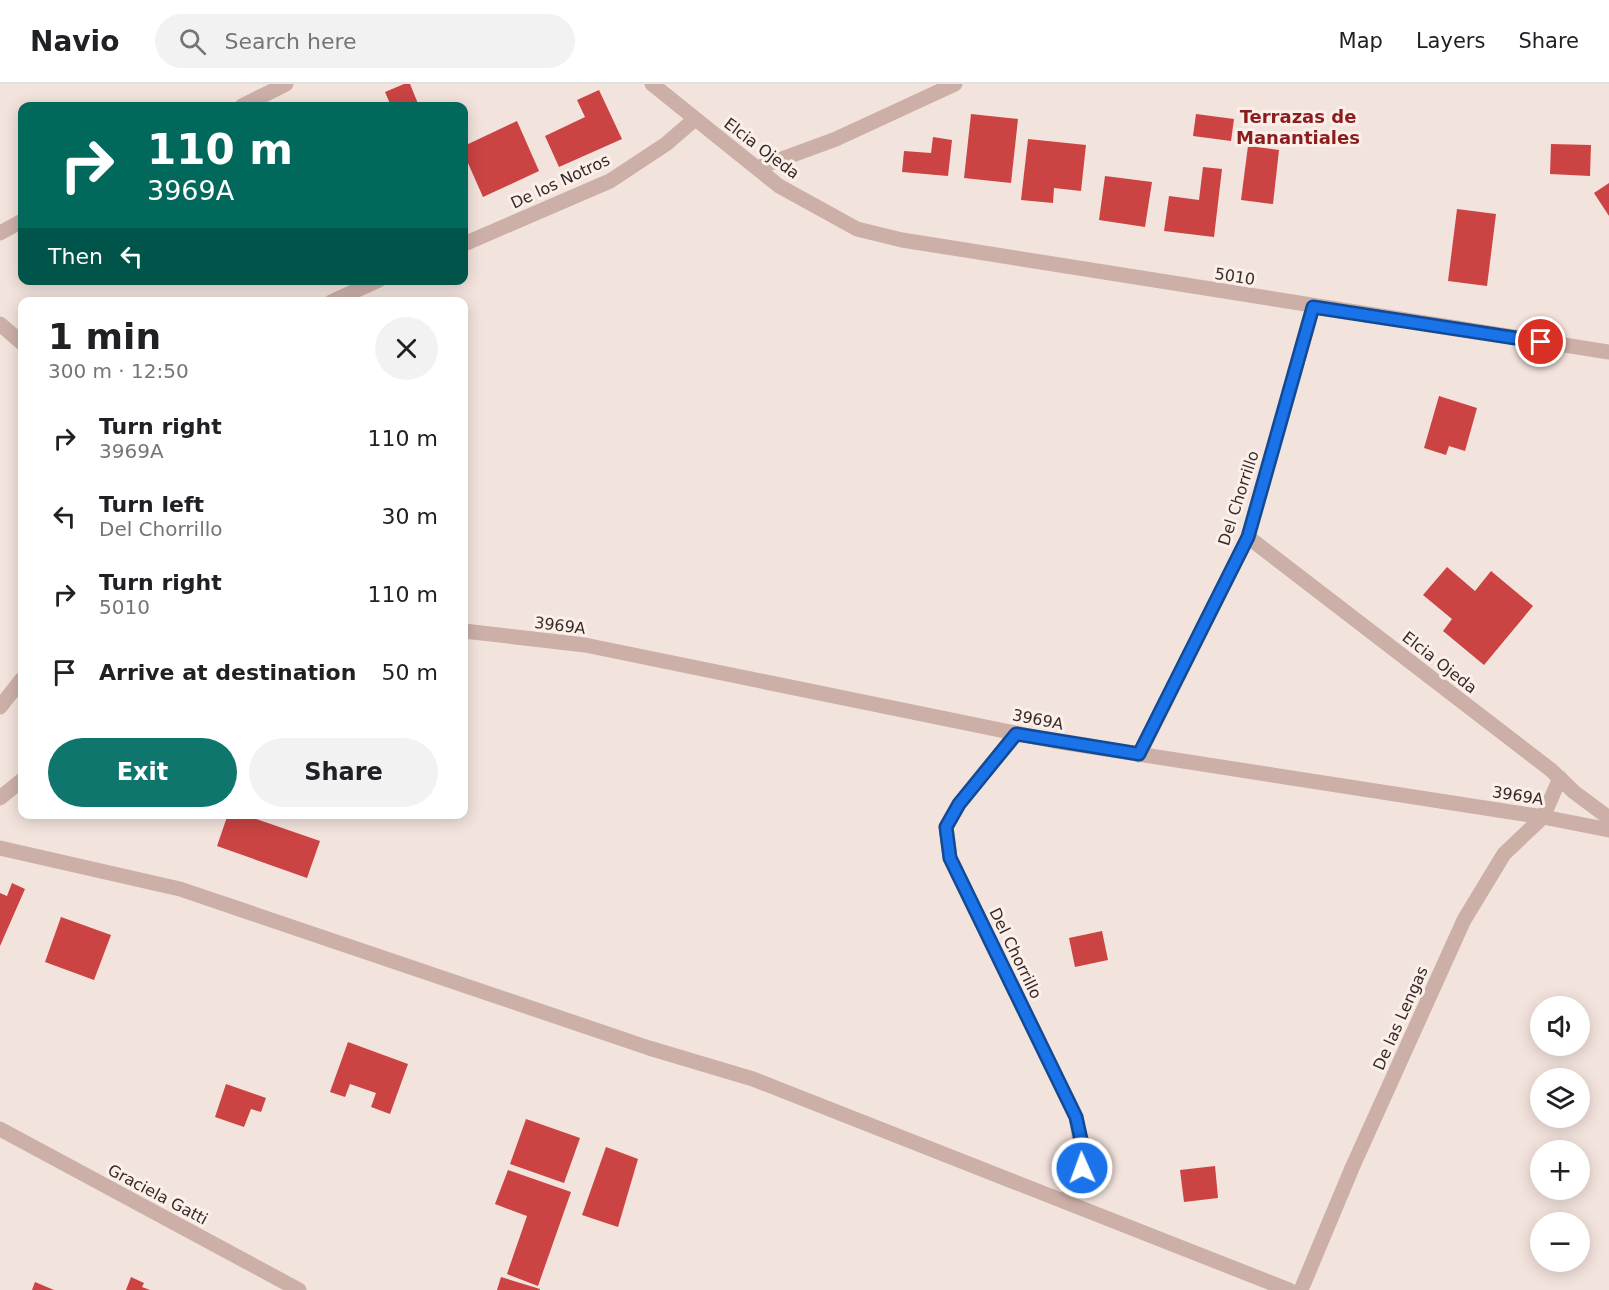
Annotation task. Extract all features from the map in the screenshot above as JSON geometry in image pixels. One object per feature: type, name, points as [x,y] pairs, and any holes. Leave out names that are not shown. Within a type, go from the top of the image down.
[{"type":"street","points":[[250,102],[285,84]]},
{"type":"street","name":"Elcia Ojeda","points":[[652,84],[778,186],[857,229]]},
{"type":"street","points":[[757,168],[836,138],[955,84]]},
{"type":"street","name":"De los Notros","points":[[468,242],[610,181],[666,144],[695,119]]},
{"type":"street","points":[[0,233],[18,223]]},
{"type":"street","name":"5010","points":[[857,229],[902,240],[1313,307],[1609,352]]},
{"type":"street","points":[[342,297],[368,285]]},
{"type":"street","name":"Del Chorrillo","points":[[1139,754],[1248,537],[1313,307]]},
{"type":"street","points":[[0,324],[18,340]]},
{"type":"street","name":"Elcia Ojeda","points":[[1248,537],[1609,818]]},
{"type":"street","name":"3969A","points":[[468,631],[585,645],[1016,734],[1543,817],[1609,830]]},
{"type":"street","points":[[0,707],[18,684]]},
{"type":"street","name":"Del Chorrillo","points":[[1016,734],[959,804],[946,827],[950,858],[1076,1117],[1082,1144],[1082,1168],[1066,1202]]},
{"type":"street","name":"De las Lengas","points":[[1301,1290],[1352,1168],[1464,920],[1504,854],[1543,817],[1560,778]]},
{"type":"street","points":[[0,798],[18,783]]},
{"type":"street","points":[[0,848],[180,889],[649,1048],[753,1079],[1289,1290]]},
{"type":"street","name":"Graciela Gatti","points":[[0,1129],[299,1290]]},
{"type":"building","points":[[404,84],[410,84],[417,102],[389,102],[385,92]]},
{"type":"building","points":[[599,90],[622,139],[559,167],[545,136],[585,117],[577,100]]},
{"type":"building","points":[[971,114],[1018,119],[1011,183],[964,178]]},
{"type":"building","points":[[1196,114],[1234,119],[1231,141],[1193,136]]},
{"type":"building","points":[[517,121],[539,171],[483,197],[468,163],[468,144]]},
{"type":"building","points":[[933,137],[952,140],[948,176],[902,172],[904,151],[931,153]]},
{"type":"building","points":[[1028,139],[1086,145],[1081,191],[1054,188],[1053,203],[1021,200]]},
{"type":"building","points":[[1551,144],[1591,145],[1590,176],[1550,174]]},
{"type":"building","points":[[1248,146],[1279,150],[1273,204],[1241,200]]},
{"type":"building","points":[[1203,167],[1222,169],[1214,237],[1164,231],[1169,196],[1199,200]]},
{"type":"building","points":[[1105,176],[1152,182],[1145,227],[1099,220]]},
{"type":"building","points":[[1609,183],[1609,216],[1594,193]]},
{"type":"building","points":[[1457,209],[1496,214],[1487,286],[1448,281]]},
{"type":"building","points":[[1439,396],[1477,408],[1465,451],[1449,446],[1446,455],[1424,448]]},
{"type":"building","points":[[1447,567],[1475,591],[1491,571],[1533,606],[1484,665],[1443,631],[1452,619],[1423,595]]},
{"type":"building","points":[[226,819],[256,819],[320,841],[307,878],[217,846]]},
{"type":"building","points":[[12,883],[25,889],[0,946],[0,893],[7,896]]},
{"type":"building","points":[[61,917],[111,935],[94,980],[45,962]]},
{"type":"building","points":[[1102,931],[1108,960],[1075,967],[1069,938]]},
{"type":"building","points":[[348,1042],[408,1064],[390,1114],[371,1107],[376,1093],[350,1084],[345,1097],[330,1092]]},
{"type":"building","points":[[226,1084],[266,1098],[261,1112],[251,1109],[244,1127],[215,1117]]},
{"type":"building","points":[[526,1119],[580,1138],[564,1183],[510,1164]]},
{"type":"building","points":[[606,1147],[638,1159],[618,1227],[582,1215]]},
{"type":"building","points":[[1215,1166],[1218,1198],[1184,1202],[1180,1170]]},
{"type":"building","points":[[508,1170],[571,1192],[538,1286],[507,1274],[527,1216],[495,1204]]},
{"type":"building","points":[[131,1277],[144,1283],[142,1287],[150,1290],[126,1290]]},
{"type":"building","points":[[501,1277],[540,1289],[540,1290],[497,1290]]},
{"type":"building","points":[[35,1282],[54,1290],[32,1290]]},
{"type":"district","name":"Terrazas de Manantiales","points":[[1298,127]]},
{"type":"route","points":[[1082,1168],[1082,1144],[1076,1117],[950,858],[946,827],[959,804],[1016,734],[1139,754],[1248,537],[1313,307],[1541,342]]}]
